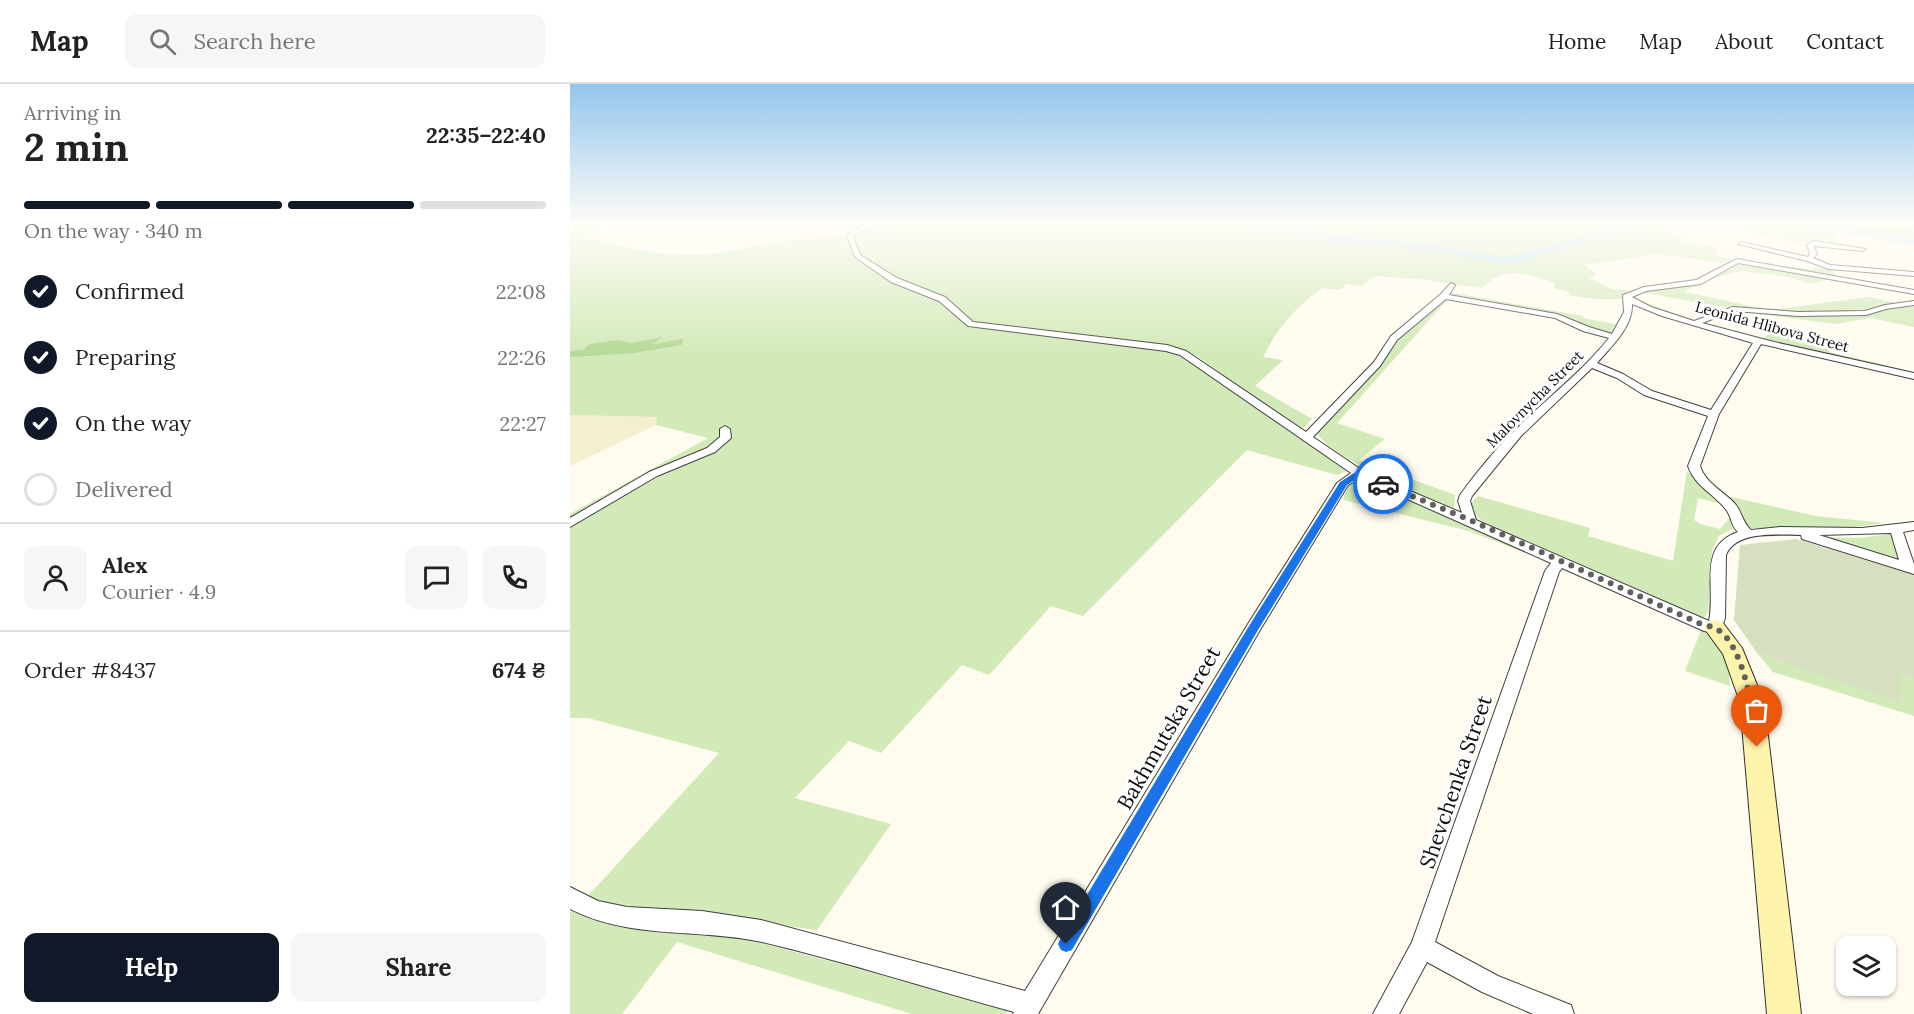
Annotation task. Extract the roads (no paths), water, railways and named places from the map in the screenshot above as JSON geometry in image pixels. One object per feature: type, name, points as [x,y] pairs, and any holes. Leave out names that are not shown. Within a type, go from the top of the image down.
[{"type":"street","points":[[875,267],[894,280],[942,299],[971,324],[1167,348],[1183,353],[1359,473],[1470,520],[1701,624],[1715,628],[1725,637],[1737,658],[1752,702],[1784,1014]]},
{"type":"street","points":[[1627,298],[1644,289],[1698,282],[1725,267]]},
{"type":"street","points":[[1777,267],[1914,292]]},
{"type":"street","points":[[1797,267],[1826,267]]},
{"type":"street","points":[[1829,267],[1838,277]]},
{"type":"street","points":[[1834,267],[1914,274]]},
{"type":"street","points":[[1306,438],[1377,364],[1394,339],[1444,296],[1451,285]]},
{"type":"street","points":[[1444,296],[1557,315],[1586,329],[1615,336]]},
{"type":"street","name":"Leonida Hlibova Street","points":[[1627,298],[1695,323],[1758,342],[1914,376]]},
{"type":"street","name":"Malovnycha Street","points":[[1470,520],[1464,501],[1466,495],[1518,434],[1609,347],[1630,310],[1627,298]]},
{"type":"street","points":[[1695,323],[1733,309],[1797,314],[1866,313],[1914,303]]},
{"type":"street","points":[[1748,534],[1739,526],[1738,517],[1731,505],[1695,471],[1694,466],[1714,414],[1758,342]]},
{"type":"street","points":[[1591,364],[1620,376],[1648,393],[1714,414]]},
{"type":"street","points":[[570,523],[653,474],[711,450],[726,438],[725,429]]},
{"type":"street","name":"Bakhmutska Street","points":[[1028,1009],[1343,483],[1359,473]]},
{"type":"street","points":[[1715,628],[1718,619],[1719,569],[1722,548],[1730,539],[1748,534],[1792,531],[1842,532],[1914,526]]},
{"type":"street","points":[[1895,529],[1901,538],[1905,561],[1911,569]]},
{"type":"street","points":[[1792,531],[1911,569]]},
{"type":"street","name":"Shevchenka Street","points":[[1385,1014],[1403,986],[1422,947],[1552,571],[1561,561]]},
{"type":"street","points":[[570,898],[596,911],[627,918],[702,922],[761,931],[1028,1009]]},
{"type":"street","points":[[1422,947],[1490,984],[1562,1014]]}]
